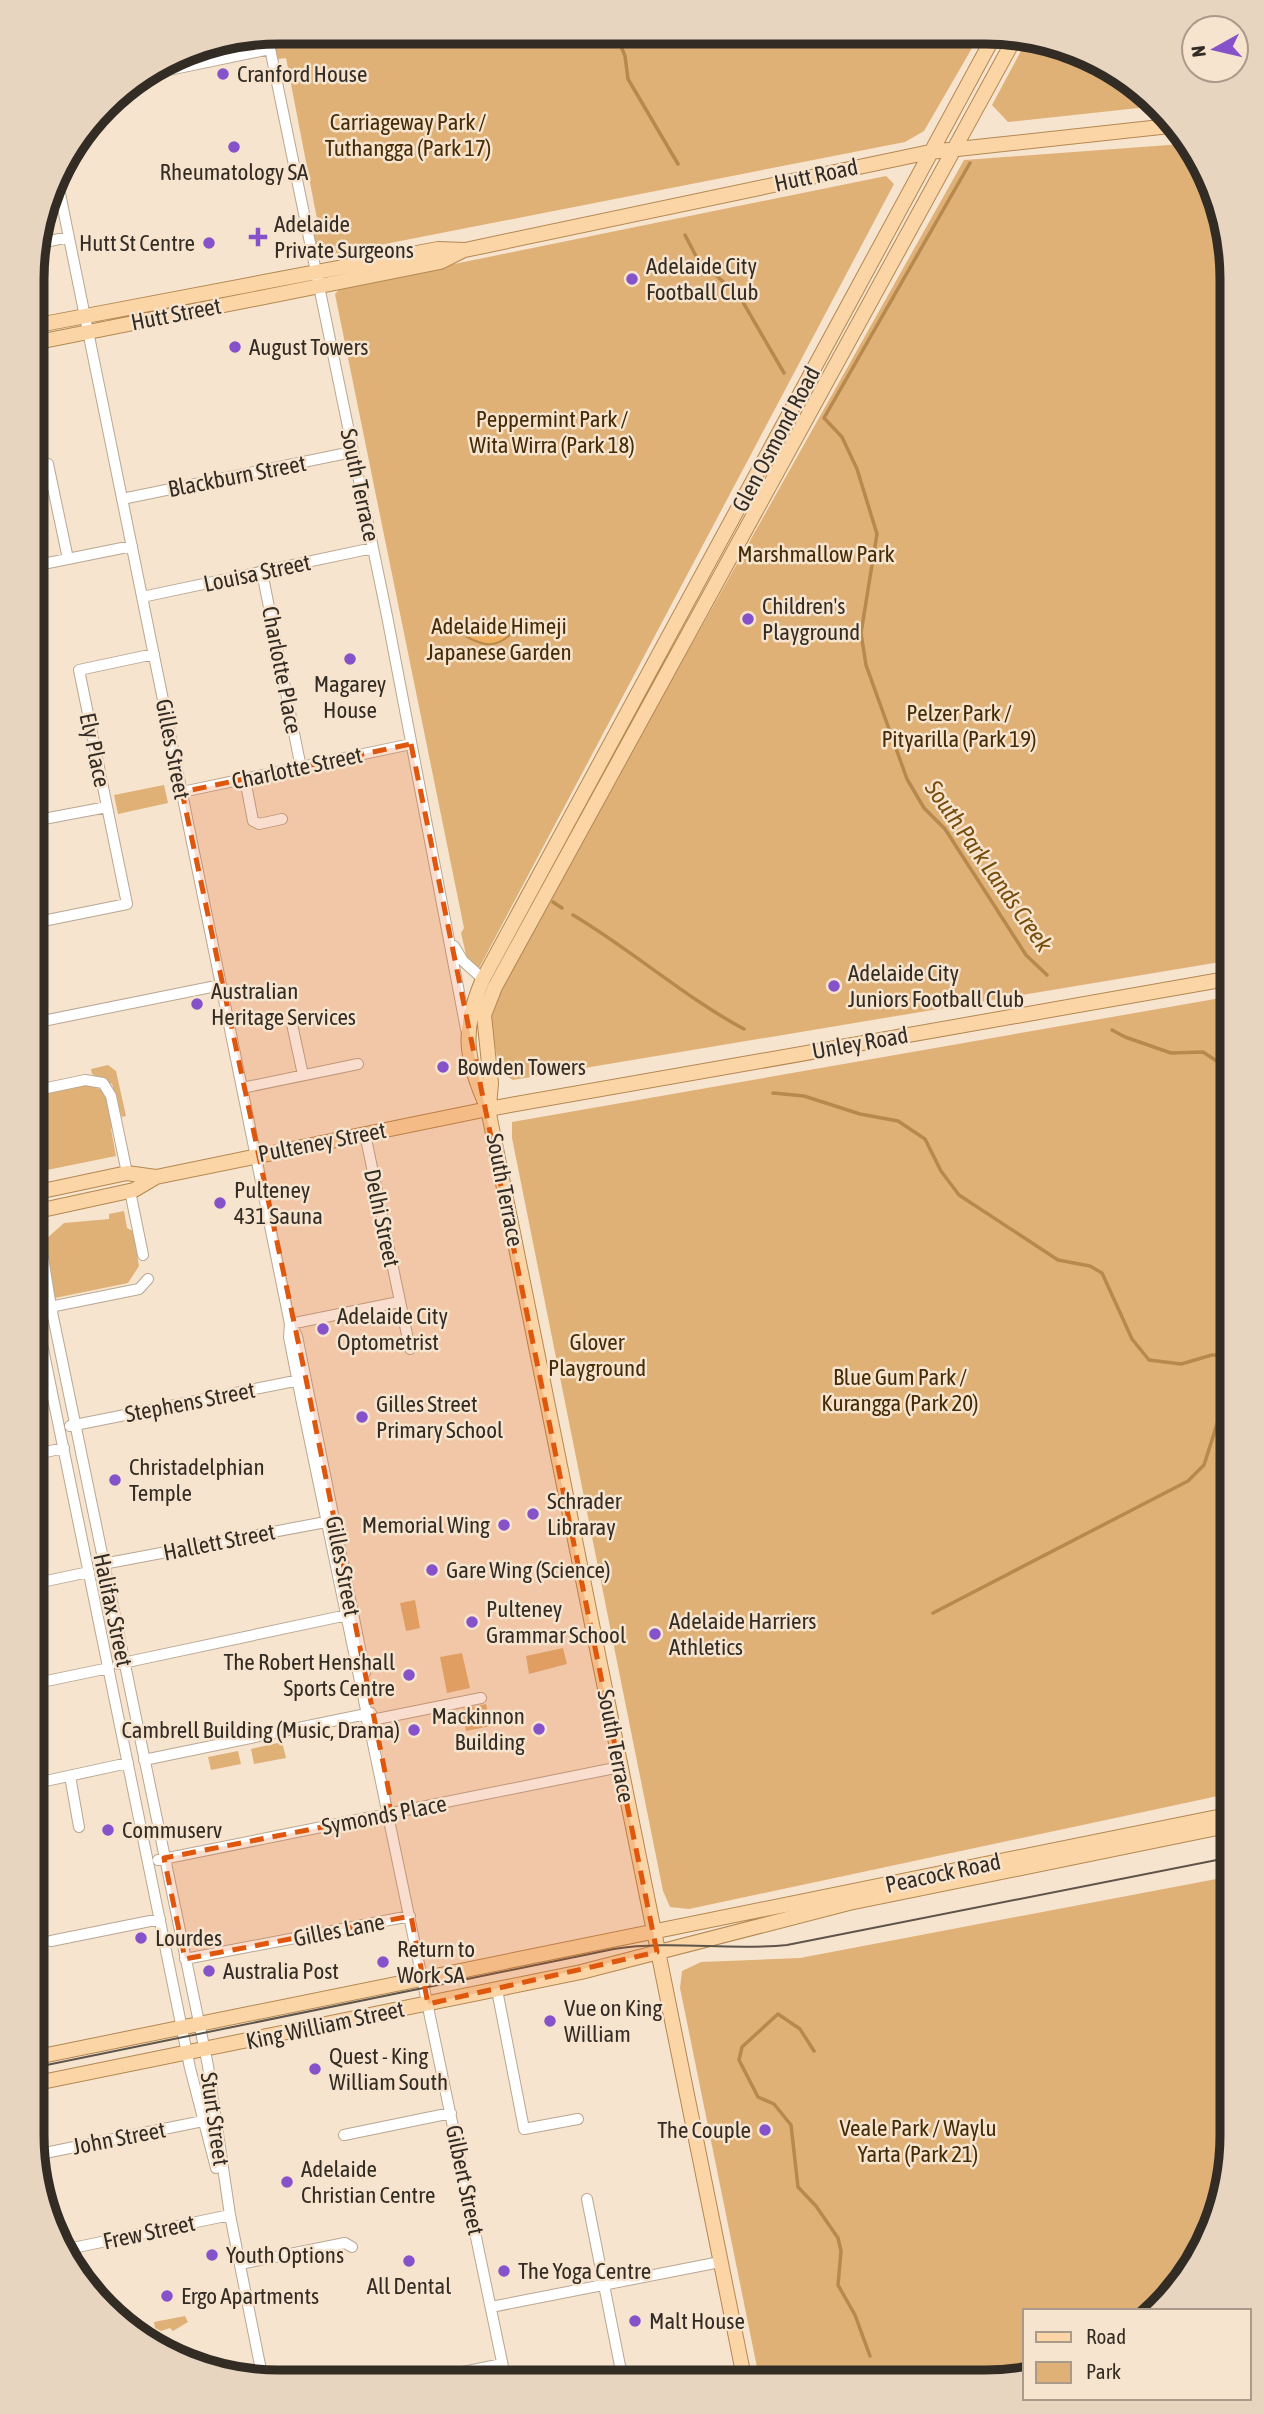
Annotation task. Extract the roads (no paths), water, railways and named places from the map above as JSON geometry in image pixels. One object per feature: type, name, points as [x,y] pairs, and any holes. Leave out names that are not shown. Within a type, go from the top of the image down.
[{"type":"main road","name":"Glen Osmond Road","points":[[466,1029],[470,1008],[489,983],[552,867],[766,457],[990,44]]},
{"type":"main road","name":"Glen Osmond Road","points":[[552,867],[780,464],[1011,45]]},
{"type":"main road","name":"Hutt Road","points":[[319,287],[440,262],[465,250],[930,152],[1164,127]]},
{"type":"main road","name":"Hutt Road","points":[[316,270],[438,249],[465,250]]},
{"type":"main road","name":"Hutt Street","points":[[44,324],[316,270]]},
{"type":"main road","name":"Hutt Street","points":[[44,341],[319,287]]},
{"type":"main road","points":[[766,457],[780,464]]},
{"type":"main road","name":"Unley Road","points":[[488,1109],[1220,980]]},
{"type":"main road","name":"South Terrace","points":[[488,1109],[491,1083],[483,1031],[489,983]]},
{"type":"main road","name":"South Terrace","points":[[466,1029],[476,1083],[488,1109],[742,2370]]},
{"type":"main road","name":"Pulteney Street","points":[[44,1210],[130,1191],[156,1177],[488,1109]]},
{"type":"main road","name":"Pulteney Street","points":[[44,1192],[127,1173],[156,1177]]},
{"type":"main road","name":"Peacock Road","points":[[657,1952],[972,1872],[1220,1817]]},
{"type":"main road","name":"Peacock Road","points":[[653,1932],[1220,1827]]},
{"type":"main road","name":"King William Street","points":[[44,2055],[653,1932]]},
{"type":"main road","name":"King William Street","points":[[44,2082],[497,1990],[657,1952]]},
{"type":"street","name":"South Terrace","points":[[269,45],[373,548],[466,1029]]},
{"type":"street","points":[[172,69],[270,49]]},
{"type":"street","name":"Gilles Street","points":[[60,194],[290,1324],[289,1337],[311,1422],[370,1717],[383,1798],[389,1812],[423,1979]]},
{"type":"street","points":[[47,241],[69,237]]},
{"type":"street","name":"Blackburn Street","points":[[122,499],[352,452]]},
{"type":"street","points":[[48,464],[68,559]]},
{"type":"street","points":[[44,564],[132,546]]},
{"type":"street","name":"Louisa Street","points":[[142,597],[373,548]]},
{"type":"street","name":"Charlotte Place","points":[[262,572],[301,768]]},
{"type":"street","name":"Ely Place","points":[[44,921],[127,904],[79,670],[153,654]]},
{"type":"street","name":"Charlotte Street","points":[[182,792],[411,744]]},
{"type":"street","points":[[245,779],[253,821],[259,824],[282,819]]},
{"type":"street","points":[[44,819],[107,807]]},
{"type":"street","name":"South Terrace","points":[[449,937],[463,961],[489,983]]},
{"type":"street","points":[[44,1021],[221,985]]},
{"type":"street","points":[[292,1024],[303,1075]]},
{"type":"street","points":[[242,1088],[358,1064]]},
{"type":"street","points":[[44,1089],[85,1080],[103,1083],[111,1096],[127,1173]]},
{"type":"street","name":"Delhi Street","points":[[365,1134],[410,1349]]},
{"type":"street","points":[[130,1191],[143,1255]]},
{"type":"street","name":"Halifax Street","points":[[44,1268],[198,2023]]},
{"type":"street","points":[[44,1308],[139,1289],[148,1279]]},
{"type":"street","points":[[290,1324],[399,1302]]},
{"type":"street","name":"Halifax Street","points":[[44,1355],[187,2054]]},
{"type":"street","name":"Stephens Street","points":[[60,1428],[302,1379]]},
{"type":"street","points":[[44,1452],[64,1448]]},
{"type":"street","name":"Hallett Street","points":[[103,1564],[330,1521]]},
{"type":"street","points":[[44,1581],[89,1572]]},
{"type":"street","points":[[44,1681],[349,1615]]},
{"type":"street","points":[[144,1760],[481,1698]]},
{"type":"street","points":[[44,1781],[128,1763]]},
{"type":"street","name":"Symonds Place","points":[[148,1861],[620,1767]]},
{"type":"street","points":[[70,1776],[79,1827]]},
{"type":"street","name":"Gilles Lane","points":[[185,1959],[411,1916]]},
{"type":"street","points":[[51,1941],[160,1919]]},
{"type":"street","name":"Gilbert Street","points":[[423,1979],[503,2370]]},
{"type":"street","points":[[497,1990],[524,2129],[578,2119]]},
{"type":"street","name":"Sturt Street","points":[[198,2023],[230,2215],[261,2369]]},
{"type":"street","name":"Sturt Street","points":[[187,2054],[230,2215]]},
{"type":"street","points":[[344,2135],[451,2113]]},
{"type":"street","name":"John Street","points":[[45,2153],[203,2121]]},
{"type":"street","points":[[587,2199],[621,2370]]},
{"type":"street","name":"Frew Street","points":[[73,2248],[230,2215]]},
{"type":"street","points":[[240,2264],[345,2243],[352,2247]]},
{"type":"street","points":[[491,2307],[720,2262]]},
{"type":"street","points":[[472,2370],[502,2364]]},
{"type":"waterway","name":"South Park Lands Creek","points":[[620,44],[625,56],[628,79],[678,164]]},
{"type":"waterway","name":"South Park Lands Creek","points":[[970,163],[824,418],[842,437],[857,469],[877,534],[861,633],[866,665],[907,779],[924,808],[945,829],[1026,955],[1047,975]]},
{"type":"waterway","name":"South Park Lands Creek","points":[[685,235],[697,258],[740,297],[784,373]]},
{"type":"waterway","points":[[553,902],[562,908]]},
{"type":"waterway","points":[[573,915],[700,1003],[744,1029]]},
{"type":"waterway","name":"South Park Lands Creek","points":[[1112,1030],[1171,1053],[1203,1052],[1220,1063]]},
{"type":"waterway","points":[[773,1093],[804,1096],[860,1114],[898,1121],[925,1139],[941,1171],[959,1195],[1058,1260],[1090,1266],[1102,1273],[1132,1339],[1149,1360],[1181,1364],[1220,1355]]},
{"type":"waterway","points":[[933,1613],[1188,1481],[1204,1465],[1220,1415]]},
{"type":"waterway","points":[[814,2051],[800,2029],[778,2014],[742,2047],[739,2060],[758,2097],[774,2104],[791,2125],[798,2187],[816,2206],[838,2238],[841,2251],[838,2285],[855,2315],[870,2356]]},
{"type":"tram line","points":[[44,2066],[614,1949],[657,1945],[787,1945],[1220,1859]]},
{"type":"place","name":"Cranford House","points":[[223,74]]},
{"type":"place","name":"Rheumatology SA","points":[[234,147]]},
{"type":"place","name":"Adelaide Private Surgeons","points":[[258,237]]},
{"type":"place","name":"Hutt St Centre","points":[[209,243]]},
{"type":"place","name":"Adelaide City Football Club","points":[[632,279]]},
{"type":"place","name":"August Towers","points":[[235,347]]},
{"type":"place","name":"Children's Playground","points":[[748,619]]},
{"type":"place","name":"Magarey House","points":[[350,659]]},
{"type":"place","name":"Adelaide City Juniors Football Club","points":[[834,986]]},
{"type":"place","name":"Australian Heritage Services","points":[[197,1004]]},
{"type":"place","name":"Bowden Towers","points":[[443,1067]]},
{"type":"place","name":"Pulteney 431 Sauna","points":[[220,1203]]},
{"type":"place","name":"Adelaide City Optometrist","points":[[323,1329]]},
{"type":"place","name":"Gilles Street Primary School","points":[[362,1417]]},
{"type":"place","name":"Christadelphian Temple","points":[[115,1480]]},
{"type":"place","name":"Schrader Libraray","points":[[533,1514]]},
{"type":"place","name":"Memorial Wing","points":[[504,1525]]},
{"type":"place","name":"Gare Wing (Science)","points":[[432,1570]]},
{"type":"place","name":"Pulteney Grammar School","points":[[472,1622]]},
{"type":"place","name":"Adelaide Harriers Athletics","points":[[655,1634]]},
{"type":"place","name":"The Robert Henshall Sports Centre","points":[[409,1675]]},
{"type":"place","name":"Mackinnon Building","points":[[539,1729]]},
{"type":"place","name":"Cambrell Building (Music, Drama)","points":[[414,1730]]},
{"type":"place","name":"Commuserv","points":[[108,1830]]},
{"type":"place","name":"Lourdes","points":[[141,1938]]},
{"type":"place","name":"Return to Work SA","points":[[383,1962]]},
{"type":"place","name":"Australia Post","points":[[209,1971]]},
{"type":"place","name":"Vue on King William","points":[[550,2021]]},
{"type":"place","name":"Quest - King William South","points":[[315,2069]]},
{"type":"place","name":"The Couple","points":[[765,2130]]},
{"type":"place","name":"Adelaide Christian Centre","points":[[287,2182]]},
{"type":"place","name":"Youth Options","points":[[212,2255]]},
{"type":"place","name":"All Dental","points":[[409,2261]]},
{"type":"place","name":"The Yoga Centre","points":[[504,2271]]},
{"type":"place","name":"Ergo Apartments","points":[[167,2296]]},
{"type":"place","name":"Malt House","points":[[635,2321]]},
{"type":"park label","name":"Carriageway Park / Tuthangga (Park 17)","points":[[408,135]]},
{"type":"park label","name":"Peppermint Park / Wita Wirra (Park 18)","points":[[552,432]]},
{"type":"park label","name":"Marshmallow Park","points":[[816,554]]},
{"type":"park label","name":"Adelaide Himeji Japanese Garden","points":[[499,639]]},
{"type":"park label","name":"Pelzer Park / Pityarilla (Park 19)","points":[[959,726]]},
{"type":"park label","name":"Glover Playground","points":[[597,1355]]},
{"type":"park label","name":"Blue Gum Park / Kurangga (Park 20)","points":[[900,1390]]},
{"type":"park label","name":"Veale Park / Waylu Yarta (Park 21)","points":[[918,2141]]}]
